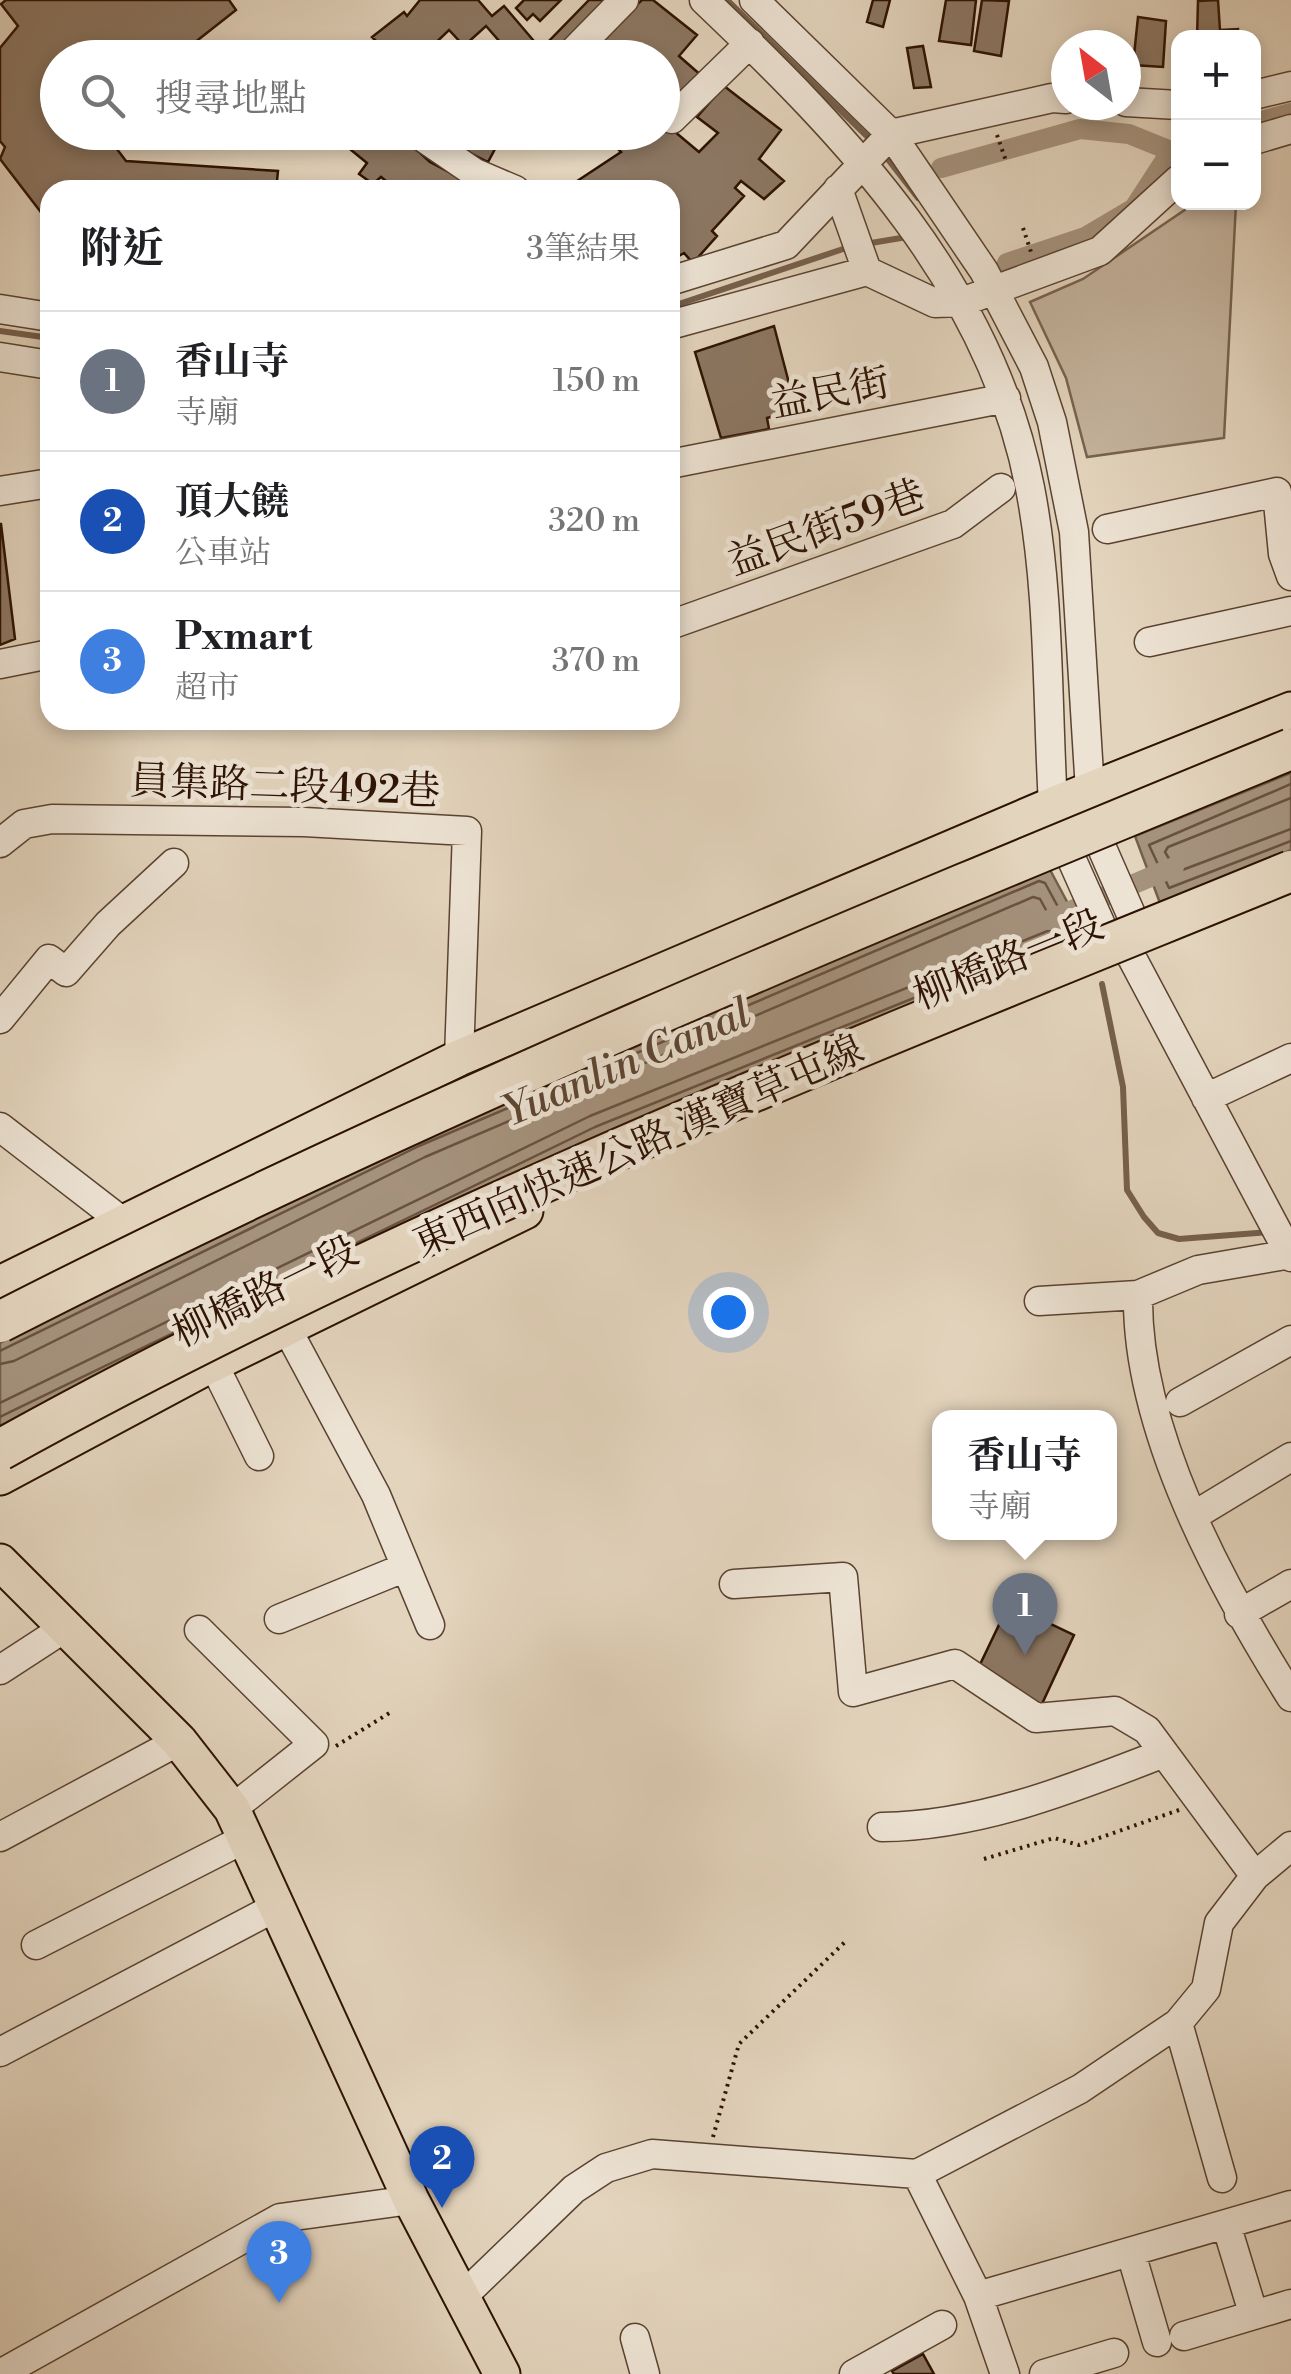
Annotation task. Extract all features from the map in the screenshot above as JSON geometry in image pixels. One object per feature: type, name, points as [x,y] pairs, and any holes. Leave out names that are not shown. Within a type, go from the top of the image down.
[{"type":"highway","points":[[0,1322],[188,1226],[568,1051],[789,954],[1291,749]]},
{"type":"highway","name":"東西向快速公路 漢寶草屯線","points":[[0,1450],[244,1321],[619,1148],[1291,871]]},
{"type":"main road","points":[[0,1284],[459,1058],[1053,805],[1291,710]]},
{"type":"main road","name":"柳橋路一段","points":[[0,1477],[286,1327],[640,1158],[1123,937],[1291,885]]},
{"type":"main road","points":[[0,1562],[179,1741],[239,1824],[274,1908],[411,2200],[502,2374]]},
{"type":"street","points":[[585,40],[624,0]]},
{"type":"street","points":[[704,0],[872,170],[956,293],[1006,398],[1031,490],[1053,805],[1068,851],[1123,937],[1206,1098],[1277,1206],[1290,1255],[1198,1270],[1138,1295],[1039,1301]]},
{"type":"street","points":[[754,0],[891,134],[988,281],[1034,367],[1065,477],[1074,532],[1090,791],[1123,937]]},
{"type":"street","points":[[680,111],[750,44]]},
{"type":"street","points":[[1261,93],[1291,86]]},
{"type":"street","points":[[680,277],[786,245],[838,189],[872,170],[891,134],[1051,98]]},
{"type":"street","points":[[1141,103],[1171,105]]},
{"type":"street","points":[[1261,138],[1291,129]]},
{"type":"street","points":[[441,150],[491,180]]},
{"type":"street","points":[[680,322],[867,271],[935,303],[988,281],[1100,251],[1171,186]]},
{"type":"street","points":[[838,189],[867,271]]},
{"type":"street","points":[[0,309],[40,315]]},
{"type":"street","points":[[0,357],[40,363]]},
{"type":"street","name":"益民街","points":[[680,462],[1006,398]]},
{"type":"street","points":[[0,491],[40,485]]},
{"type":"street","name":"益民街59巷","points":[[680,621],[954,524],[1001,488]]},
{"type":"street","points":[[1106,529],[1284,490],[1283,554],[1291,576]]},
{"type":"street","points":[[1148,642],[1291,611]]},
{"type":"street","points":[[0,664],[40,656]]},
{"type":"street","name":"員集路二段492巷","points":[[0,843],[24,824],[52,819],[304,822],[468,830],[459,1058]]},
{"type":"street","points":[[0,1019],[49,960],[66,972],[108,924],[174,863]]},
{"type":"street","points":[[1206,1098],[1291,1058]]},
{"type":"street","points":[[0,1127],[123,1222]]},
{"type":"street","points":[[1138,1295],[1138,1321],[1164,1446],[1239,1614],[1291,1697]]},
{"type":"street","points":[[286,1327],[376,1495],[430,1625]]},
{"type":"street","points":[[1180,1402],[1291,1340]]},
{"type":"street","points":[[213,1364],[260,1456]]},
{"type":"street","points":[[1194,1516],[1291,1457]]},
{"type":"street","points":[[279,1619],[406,1567]]},
{"type":"street","points":[[734,1584],[843,1577],[853,1692],[955,1664],[1036,1718],[1115,1711],[1147,1730],[1255,1876]]},
{"type":"street","points":[[1239,1614],[1291,1584]]},
{"type":"street","points":[[0,1670],[64,1629]]},
{"type":"street","points":[[36,1944],[239,1824],[314,1744],[199,1630]]},
{"type":"street","points":[[0,1837],[179,1741]]},
{"type":"street","points":[[882,1827],[911,1827],[1011,1807],[1164,1753]]},
{"type":"street","points":[[461,2298],[574,2189],[606,2168],[652,2154],[917,2174],[1080,2089],[1178,2023],[1206,1989],[1219,1923],[1255,1876],[1291,1846]]},
{"type":"street","points":[[0,2052],[274,1908]]},
{"type":"street","points":[[1178,2023],[1222,2178]]},
{"type":"street","points":[[917,2174],[978,2296],[1004,2374]]},
{"type":"street","points":[[6,2366],[280,2218],[411,2200]]},
{"type":"street","points":[[978,2296],[1291,2204]]},
{"type":"street","points":[[1226,2224],[1251,2306]]},
{"type":"street","points":[[1131,2253],[1170,2339],[1291,2304]]},
{"type":"street","points":[[854,2374],[942,2325]]},
{"type":"street","points":[[635,2338],[645,2374]]},
{"type":"street","points":[[1044,2374],[1114,2353]]},
{"type":"path","points":[[994,126],[1006,161]]},
{"type":"path","points":[[1024,228],[1034,259]]},
{"type":"path","points":[[314,1744],[337,1746],[391,1712]]},
{"type":"path","points":[[984,1860],[1054,1838],[1079,1846],[1200,1802]]},
{"type":"path","points":[[705,2160],[739,2044],[846,1940]]},
{"type":"shaded area","points":[[1185,210],[1236,210],[1224,438],[1087,457],[1066,378],[1030,302],[1083,279]]},
{"type":"water","points":[[1291,773],[1291,850],[1160,903],[1135,836]]},
{"type":"water","points":[[1048,866],[1087,939],[599,1136],[0,1428],[0,1343],[415,1137]]},
{"type":"building","points":[[6,0],[229,0],[236,10],[198,40],[40,40],[40,150],[118,150],[126,161],[278,171],[277,180],[40,180],[40,211],[0,159],[5,147],[0,141],[0,48],[18,26],[1,4]]},
{"type":"building","points":[[420,0],[478,0],[492,16],[504,6],[533,40],[498,40],[486,26],[471,40],[458,40],[449,30],[439,40],[372,37],[404,12],[407,16]]},
{"type":"building","points":[[524,0],[561,0],[540,21],[533,14],[527,20],[516,8]]},
{"type":"building","points":[[589,0],[605,0],[573,40],[550,40]]},
{"type":"building","points":[[642,0],[653,0],[697,35],[680,55],[680,40],[599,40]]},
{"type":"building","points":[[873,0],[890,0],[883,27],[867,22]]},
{"type":"building","points":[[946,0],[976,0],[971,45],[939,41]]},
{"type":"building","points":[[982,0],[1009,1],[1001,56],[974,51]]},
{"type":"building","points":[[1218,0],[1220,30],[1197,30],[1198,1]]},
{"type":"building","points":[[1138,17],[1166,21],[1163,67],[1141,66],[1141,30],[1137,30]]},
{"type":"building","points":[[923,46],[931,87],[914,88],[907,48]]},
{"type":"building","points":[[680,57],[703,77],[680,94]]},
{"type":"building","points":[[724,86],[781,130],[759,159],[784,181],[764,199],[741,181],[735,188],[744,196],[712,231],[717,236],[693,263],[684,253],[680,255],[680,180],[579,180],[619,150],[680,150],[680,136],[699,152],[718,133],[697,117]]},
{"type":"building","points":[[351,150],[417,150],[462,179],[367,180],[359,174],[367,163]]},
{"type":"building","points":[[464,150],[494,150],[488,162]]},
{"type":"building","points":[[774,326],[795,406],[790,412],[767,418],[769,429],[721,438],[695,352]]},
{"type":"building","points":[[0,524],[15,639],[0,645]]},
{"type":"building","points":[[1009,1604],[1074,1635],[1041,1706],[975,1675]]},
{"type":"building","points":[[923,2354],[934,2374],[892,2371]]},
{"type":"waterway","points":[[727,0],[875,144]]},
{"type":"waterway","points":[[1261,121],[1291,113]]},
{"type":"waterway","points":[[941,168],[1080,129],[1129,134],[1171,151]]},
{"type":"waterway","points":[[1007,263],[1085,237],[1134,208],[1171,151]]},
{"type":"waterway","points":[[883,153],[918,198]]},
{"type":"waterway","points":[[865,244],[907,237]]},
{"type":"waterway","points":[[680,304],[852,246]]},
{"type":"waterway","points":[[0,331],[40,337]]},
{"type":"waterway","name":"Yuanlin Canal","points":[[1049,920],[1174,867]]},
{"type":"waterway","points":[[1102,984],[1123,1087],[1127,1190],[1144,1217],[1158,1233],[1179,1239],[1270,1232]]},
{"type":"place","name":"香山寺","points":[[1025,1655]]},
{"type":"place","name":"頂大饒","points":[[442,2208]]},
{"type":"place","name":"Pxmart","points":[[279,2303]]}]
